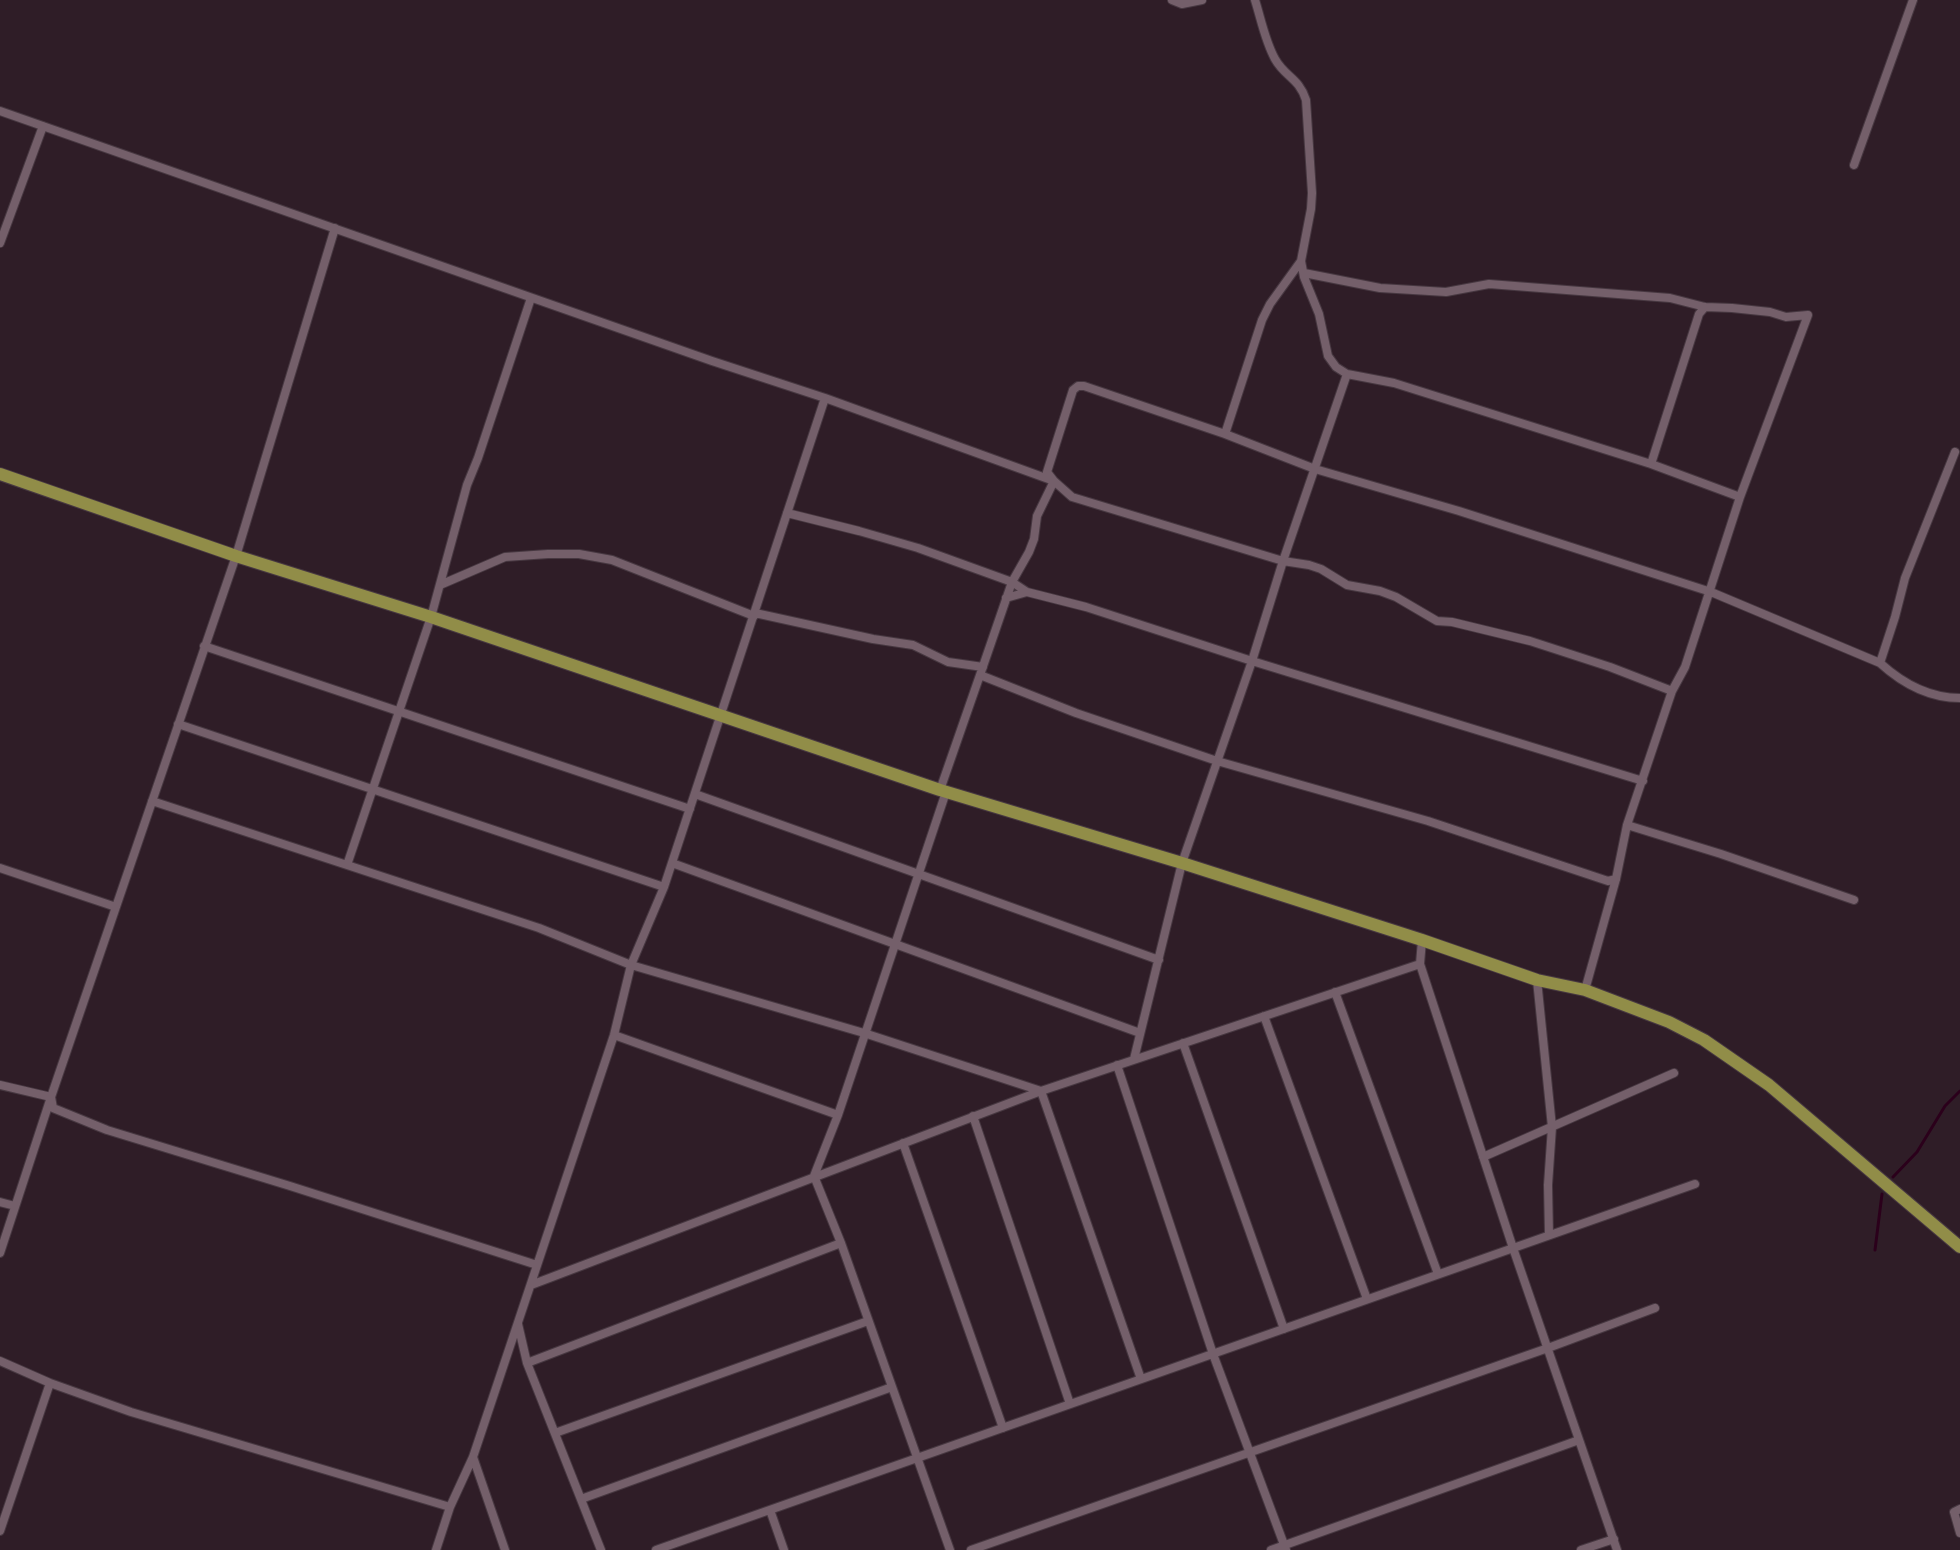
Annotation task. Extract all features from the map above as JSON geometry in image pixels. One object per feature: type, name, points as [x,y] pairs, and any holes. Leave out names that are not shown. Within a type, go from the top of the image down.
[{"type":"main road","points":[[0,474],[236,556],[431,617],[943,791],[1182,863],[1422,940],[1537,980],[1585,990],[1668,1022],[1704,1040],[1769,1085],[1960,1247]]},
{"type":"street","points":[[1172,0],[1182,4],[1202,0]]},
{"type":"street","points":[[1225,434],[1262,320],[1270,304],[1301,261],[1311,210],[1306,100],[1302,87],[1280,68],[1272,55],[1255,0]]},
{"type":"street","points":[[1854,165],[1913,0]]},
{"type":"street","points":[[0,111],[712,361],[825,398],[1054,481]]},
{"type":"street","points":[[0,243],[43,126]]},
{"type":"street","points":[[0,1253],[51,1096],[236,556],[335,228]]},
{"type":"street","points":[[1301,261],[1319,314],[1328,356],[1336,367],[1347,374],[1394,383],[1651,464],[1740,497]]},
{"type":"street","points":[[1304,273],[1380,288],[1446,292],[1488,284],[1671,298],[1705,307],[1770,312],[1786,317],[1808,315],[1740,497],[1685,667],[1672,691],[1627,825],[1616,879],[1585,990]]},
{"type":"street","points":[[347,865],[431,617],[467,485],[531,298]]},
{"type":"street","points":[[1651,464],[1699,314],[1705,307]]},
{"type":"street","points":[[1134,1059],[1182,863],[1347,374]]},
{"type":"street","points":[[1672,691],[1530,641],[1452,622],[1437,621],[1396,597],[1380,591],[1347,585],[1321,569],[1309,565],[1283,561],[1072,498],[1047,472],[1073,390],[1078,386],[1084,386],[1225,434],[1315,469],[1459,511],[1710,592],[1880,663],[1896,678],[1919,689],[1942,698],[1960,698]]},
{"type":"street","points":[[436,1550],[450,1507],[473,1457],[614,1035],[631,965],[664,887],[825,398]]},
{"type":"street","points":[[1880,663],[1905,578],[1955,452]]},
{"type":"street","points":[[950,1550],[841,1243],[814,1176],[838,1115],[896,944],[1006,598],[1029,552],[1034,539],[1037,516],[1054,481]]},
{"type":"street","points":[[787,513],[918,549],[1012,582],[1027,592],[1150,627],[1252,661],[1643,781]]},
{"type":"street","points":[[440,585],[505,557],[579,554],[612,560],[754,614],[913,645],[948,662],[981,671],[1076,713],[1217,760],[1428,821],[1608,881],[1616,879]]},
{"type":"street","points":[[1006,598],[1027,592]]},
{"type":"street","points":[[204,646],[690,809]]},
{"type":"street","points":[[178,724],[664,887]]},
{"type":"street","points":[[695,794],[1159,960]]},
{"type":"street","points":[[152,801],[539,928],[631,965],[864,1033],[1041,1091]]},
{"type":"street","points":[[1627,825],[1721,854],[1854,900]]},
{"type":"street","points":[[672,863],[1140,1033]]},
{"type":"street","points":[[0,868],[116,907]]},
{"type":"street","points":[[1422,940],[1420,964],[1513,1248],[1617,1550]]},
{"type":"street","points":[[531,1285],[1041,1091],[1420,964]]},
{"type":"street","points":[[1537,980],[1552,1127],[1548,1185],[1549,1235]]},
{"type":"street","points":[[1335,992],[1438,1274]]},
{"type":"street","points":[[1264,1016],[1367,1299]]},
{"type":"street","points":[[614,1035],[838,1115]]},
{"type":"street","points":[[1183,1043],[1284,1329]]},
{"type":"street","points":[[1118,1065],[1213,1354],[1285,1548]]},
{"type":"street","points":[[1483,1157],[1674,1073]]},
{"type":"street","points":[[0,1085],[51,1096]]},
{"type":"street","points":[[1041,1091],[1141,1379]]},
{"type":"street","points":[[51,1096],[53,1108],[92,1125],[537,1265]]},
{"type":"street","points":[[973,1116],[1070,1404]]},
{"type":"street","points":[[903,1143],[1003,1428]]},
{"type":"street","points":[[656,1550],[1695,1184]]},
{"type":"street","points":[[0,1202],[15,1206]]},
{"type":"street","points":[[527,1363],[841,1243]]},
{"type":"street","points":[[971,1550],[1548,1348],[1655,1308]]},
{"type":"street","points":[[555,1433],[868,1320]]},
{"type":"street","points":[[518,1323],[527,1363],[601,1550]]},
{"type":"street","points":[[0,1360],[50,1383],[131,1412],[450,1507]]},
{"type":"street","points":[[0,1531],[50,1383]]},
{"type":"street","points":[[581,1499],[892,1387]]},
{"type":"street","points":[[1271,1550],[1285,1548],[1579,1440]]},
{"type":"street","points":[[473,1457],[505,1550]]},
{"type":"street","points":[[1960,1509],[1954,1512],[1960,1533]]},
{"type":"street","points":[[770,1510],[784,1550]]},
{"type":"street","points":[[1581,1550],[1614,1539]]},
{"type":"waterway","points":[[1893,1177],[1917,1152],[1945,1106],[1960,1091]]},
{"type":"waterway","points":[[1875,1250],[1882,1194]]}]
